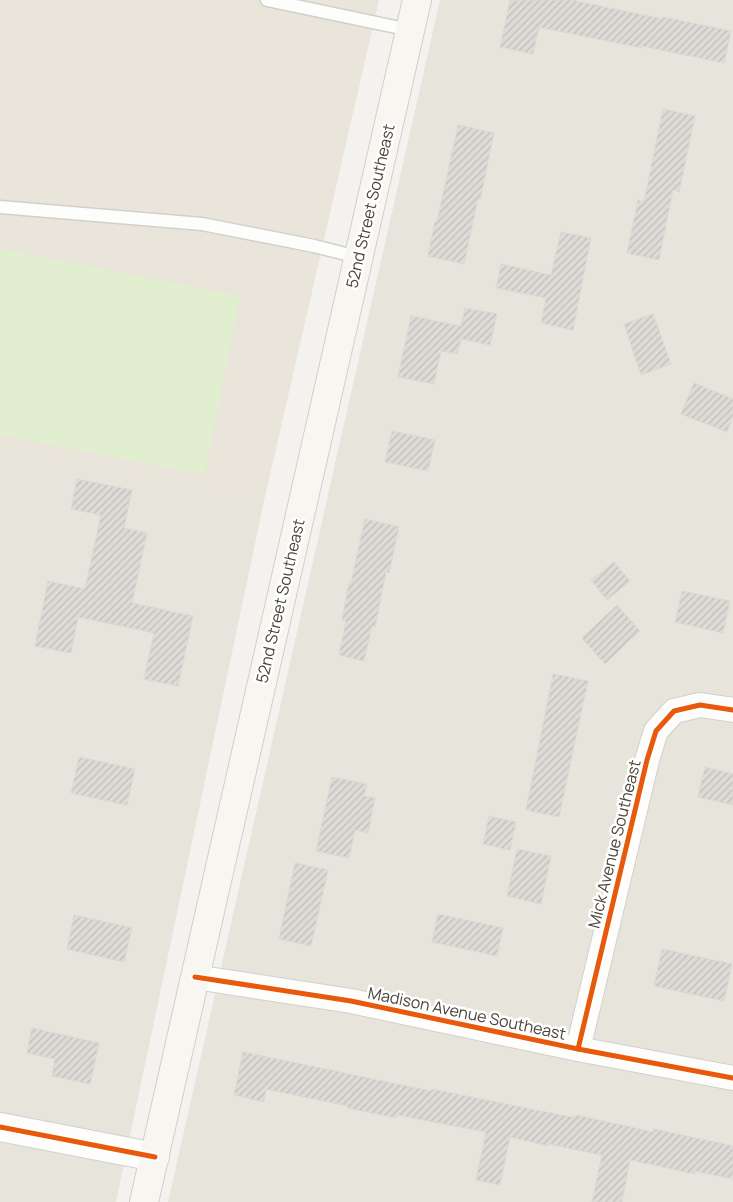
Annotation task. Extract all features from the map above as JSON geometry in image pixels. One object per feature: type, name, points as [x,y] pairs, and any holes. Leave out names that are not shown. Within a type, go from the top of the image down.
[{"type":"main road","name":"52nd Street Southeast","points":[[144,1202],[417,0]]},
{"type":"street","name":"Mick Avenue Southeast","points":[[578,1049],[647,760],[656,731],[674,711],[700,705],[733,710]]},
{"type":"street","name":"Madison Avenue Southeast","points":[[195,978],[352,1001],[578,1049],[733,1078]]},
{"type":"street","points":[[0,1127],[155,1157]]},
{"type":"lane","points":[[267,0],[410,30]]},
{"type":"lane","points":[[0,207],[202,224],[314,246],[358,257]]},
{"type":"shaded area","points":[[0,0],[379,0],[264,501],[0,447]]},
{"type":"shaded area","points":[[440,0],[733,0],[733,1202],[168,1202]]},
{"type":"shaded area","points":[[0,447],[264,501],[116,1202],[0,1202]]},
{"type":"green space","points":[[0,249],[240,296],[205,475],[0,435]]},
{"type":"building","points":[[510,0],[572,0],[731,31],[724,63],[539,27],[533,54],[500,47]]},
{"type":"building","points":[[663,109],[695,116],[679,192],[673,190],[659,260],[627,253],[638,200],[644,202]]},
{"type":"building","points":[[458,125],[494,133],[464,264],[428,256]]},
{"type":"building","points":[[561,232],[591,238],[573,330],[541,323],[546,298],[496,288],[501,264],[551,275]]},
{"type":"building","points":[[465,308],[497,314],[490,345],[461,339],[457,354],[441,351],[434,384],[398,377],[411,316],[461,326]]},
{"type":"building","points":[[653,314],[671,364],[641,375],[624,324]]},
{"type":"building","points":[[694,383],[733,399],[733,417],[727,432],[681,414]]},
{"type":"building","points":[[392,431],[435,440],[428,471],[385,462]]},
{"type":"building","points":[[77,479],[132,490],[124,528],[147,533],[132,603],[193,616],[178,686],[144,679],[154,633],[78,617],[71,653],[35,646],[48,581],[85,589],[101,515],[71,509]]},
{"type":"building","points":[[365,519],[399,527],[389,573],[386,572],[375,627],[372,626],[364,661],[339,655],[346,621],[342,620],[349,583],[351,583]]},
{"type":"building","points":[[614,562],[630,581],[607,600],[591,580]]},
{"type":"building","points":[[682,591],[730,601],[723,633],[675,622]]},
{"type":"building","points":[[617,605],[640,631],[605,664],[582,638]]},
{"type":"building","points":[[553,674],[588,681],[559,817],[526,810]]},
{"type":"building","points":[[79,757],[135,769],[127,805],[71,793]]},
{"type":"building","points":[[705,767],[733,774],[733,805],[698,797]]},
{"type":"building","points":[[332,777],[367,784],[364,796],[375,798],[368,833],[355,830],[349,858],[316,851]]},
{"type":"building","points":[[489,816],[516,822],[510,850],[483,844]]},
{"type":"building","points":[[517,849],[551,856],[541,904],[507,896]]},
{"type":"building","points":[[295,863],[328,870],[311,946],[279,939]]},
{"type":"building","points":[[438,914],[503,928],[497,956],[432,942]]},
{"type":"building","points":[[74,915],[132,928],[124,962],[67,949]]},
{"type":"building","points":[[662,949],[732,964],[724,1001],[654,986]]},
{"type":"building","points":[[32,1028],[99,1043],[90,1084],[52,1076],[55,1059],[27,1053]]},
{"type":"building","points":[[243,1052],[431,1091],[432,1089],[576,1118],[576,1115],[653,1132],[654,1129],[733,1146],[733,1179],[695,1171],[695,1174],[630,1160],[622,1202],[592,1202],[602,1155],[549,1144],[548,1146],[510,1137],[500,1185],[476,1180],[486,1132],[397,1115],[396,1118],[266,1089],[264,1102],[234,1095]]},
{"type":"cycle path","points":[[578,1049],[647,760],[656,731],[674,711],[700,705],[733,710]]},
{"type":"cycle path","points":[[195,977],[351,1001],[578,1049],[733,1078]]},
{"type":"cycle path","points":[[0,1127],[155,1157]]}]
